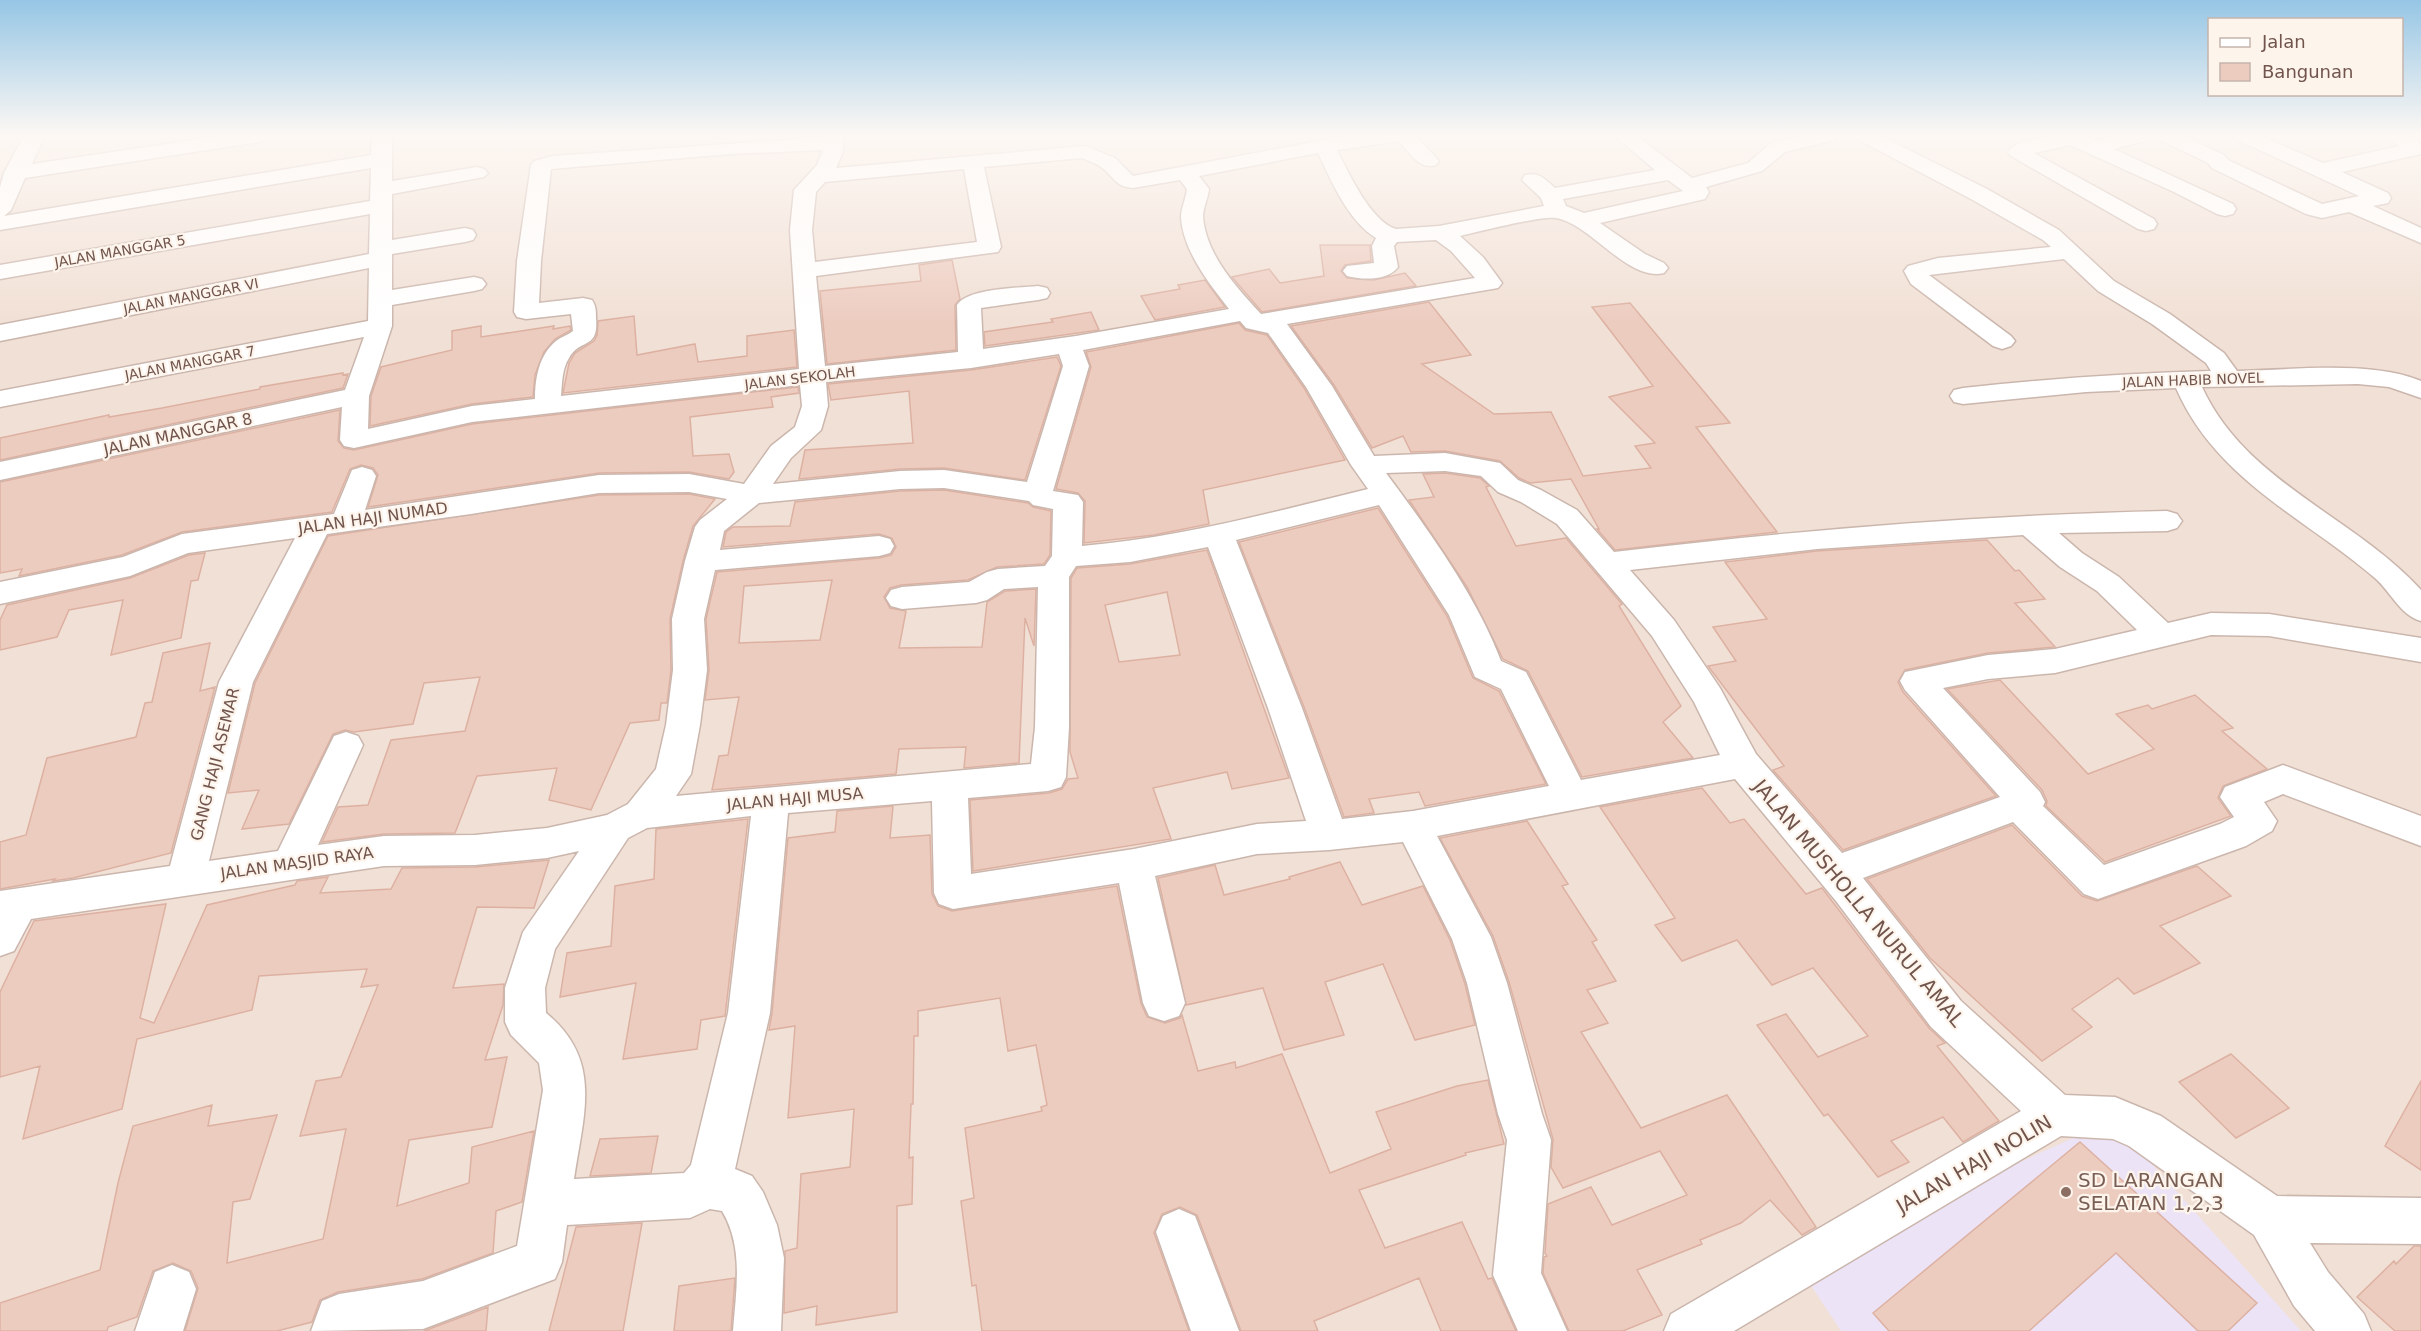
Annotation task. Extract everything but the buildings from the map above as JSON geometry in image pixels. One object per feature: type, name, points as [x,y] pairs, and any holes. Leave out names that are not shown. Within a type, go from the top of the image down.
[{"type":"street","points":[[0,223],[150,198]]},
{"type":"street","name":"JALAN MANGGAR 5","points":[[0,272],[381,198]]},
{"type":"street","points":[[356,396],[380,326],[382,198]]},
{"type":"street","points":[[536,198],[526,312],[583,305],[585,331],[581,338],[570,341],[551,363],[548,406]]},
{"type":"street","points":[[335,1331],[339,1318],[423,1305],[538,1262],[565,1090],[562,1063],[551,1043],[526,1022],[525,988],[537,944],[628,821],[673,774],[683,725],[690,670],[688,619],[700,561],[710,527],[752,495],[781,452],[807,430],[815,406],[801,230],[803,198]]},
{"type":"street","points":[[804,270],[990,247],[980,198]]},
{"type":"street","points":[[1198,198],[1193,206],[1193,228],[1209,263],[1250,318],[1277,328],[1319,386],[1365,465],[1464,613],[1473,630],[1487,669],[1514,681],[1572,796]]},
{"type":"street","points":[[1354,198],[1381,231],[1390,234],[1440,233],[1572,198]]},
{"type":"street","points":[[1549,198],[1637,259],[1656,268]]},
{"type":"street","points":[[1582,220],[1679,198]]},
{"type":"street","points":[[1986,198],[2051,235],[2106,286],[2187,336],[2215,358],[2229,378]]},
{"type":"street","points":[[2100,198],[2146,224]]},
{"type":"street","points":[[2203,198],[2225,209]]},
{"type":"street","points":[[2291,198],[2322,211],[2379,198]]},
{"type":"street","points":[[2350,204],[2421,236]]},
{"type":"street","name":"JALAN SEKOLAH","points":[[356,396],[354,440],[472,414],[972,360],[1490,283],[1455,243],[1440,233]]},
{"type":"street","points":[[1355,271],[1381,270],[1386,267],[1383,246],[1390,234]]},
{"type":"street","name":"JALAN MANGGAR VI","points":[[0,333],[465,236]]},
{"type":"street","points":[[2002,341],[1919,279],[1916,271],[1926,266],[2069,252]]},
{"type":"street","points":[[382,299],[474,284]]},
{"type":"street","points":[[972,360],[969,305],[980,300],[1038,293]]},
{"type":"street","name":"JALAN MANGGAR 7","points":[[0,399],[380,326]]},
{"type":"street","points":[[1038,493],[1057,435],[1069,380],[1076,366],[1068,345]]},
{"type":"street","name":"JALAN HABIB NOVEL","points":[[1963,396],[2050,386],[2185,378],[2388,377],[2421,390]]},
{"type":"street","points":[[2185,378],[2200,412],[2235,455],[2290,503],[2387,572],[2421,610]]},
{"type":"street","name":"JALAN MANGGAR 8","points":[[0,471],[356,396]]},
{"type":"street","name":"JALAN MUSHOLLA NURUL AMAL","points":[[1365,465],[1445,462],[1490,469],[1508,486],[1531,496],[1567,517],[1663,628],[1708,697],[1743,764],[1834,872],[1946,1014],[2056,1115]]},
{"type":"street","name":"GANG HAJI ASEMAR","points":[[186,878],[236,682],[362,476]]},
{"type":"street","points":[[752,495],[900,480],[944,479],[1038,493],[1043,499],[1068,502],[1060,566]]},
{"type":"street","name":"JALAN HAJI NUMAD","points":[[0,594],[129,566],[182,544],[599,484],[689,483],[752,495]]},
{"type":"street","points":[[902,598],[976,592],[998,579],[1219,535],[1386,494]]},
{"type":"street","points":[[1608,563],[1731,547],[2030,525],[2167,520]]},
{"type":"street","points":[[2030,525],[2071,560],[2108,584],[2162,636]]},
{"type":"street","points":[[1219,535],[1285,708],[1329,835]]},
{"type":"street","points":[[700,561],[770,557],[791,552],[879,546]]},
{"type":"street","name":"JALAN HAJI MUSA","points":[[628,821],[771,800],[1048,777],[1060,566]]},
{"type":"street","points":[[1834,872],[2027,802],[1917,681],[1988,667],[2055,661],[2211,624],[2269,625],[2421,650]]},
{"type":"street","points":[[290,864],[346,745]]},
{"type":"street","points":[[950,786],[952,893],[1134,865],[1257,839],[1329,835],[1413,826],[1743,764]]},
{"type":"street","points":[[2019,805],[2098,883],[2233,835],[2259,821],[2238,797],[2283,779],[2421,831]]},
{"type":"street","points":[[548,1203],[690,1195],[705,1185],[712,1173],[749,1013],[771,800]]},
{"type":"street","name":"JALAN MASJID RAYA","points":[[0,939],[10,905],[384,851],[475,850],[547,843],[628,821]]},
{"type":"street","points":[[1413,826],[1471,937],[1487,983],[1520,1114],[1529,1140],[1517,1275],[1543,1331]]},
{"type":"street","points":[[1134,865],[1164,1004]]},
{"type":"street","name":"JALAN HAJI NOLIN","points":[[1688,1331],[2056,1115],[2115,1118],[2145,1131],[2270,1219],[2311,1289],[2346,1331]]},
{"type":"street","points":[[705,1185],[736,1192],[749,1208],[756,1229],[761,1258],[757,1331]]},
{"type":"street","points":[[2270,1219],[2421,1221]]},
{"type":"street","points":[[1179,1232],[1215,1331]]},
{"type":"shaded area","points":[[0,198],[2421,198],[2421,1331],[0,1331]]},
{"type":"shaded area","name":"SD LARANGAN SELATAN 1,2,3","points":[[2113,1120],[2301,1331],[1841,1331],[1796,1263]]},
{"type":"place","name":"SD LARANGAN SELATAN 1,2,3","points":[[2066,1192]]}]
